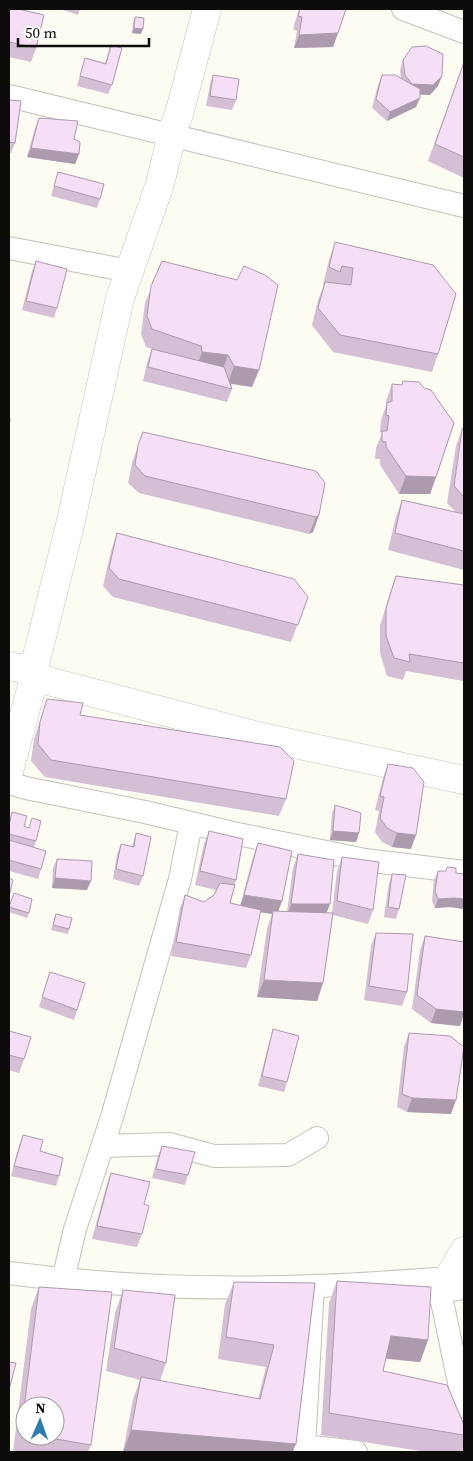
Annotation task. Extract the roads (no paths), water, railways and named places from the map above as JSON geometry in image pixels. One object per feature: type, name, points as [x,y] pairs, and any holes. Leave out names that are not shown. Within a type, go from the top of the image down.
[{"type":"main road","points":[[9,771],[70,525],[120,298],[160,184],[207,9]]},
{"type":"main road","points":[[9,666],[34,674],[48,681],[262,738],[464,780]]},
{"type":"main road","points":[[452,1290],[464,1251]]},
{"type":"street","points":[[403,9],[464,32]]},
{"type":"street","points":[[9,96],[464,206]]},
{"type":"street","points":[[9,248],[129,271]]},
{"type":"street","points":[[9,782],[26,788],[365,860],[464,872]]},
{"type":"street","points":[[64,1280],[75,1229],[103,1146],[136,1036],[180,879],[191,824]]},
{"type":"street","points":[[103,1146],[170,1144],[214,1156],[288,1155],[317,1138]]},
{"type":"street","points":[[9,1273],[64,1280],[187,1286],[313,1286],[435,1279],[452,1290],[464,1405]]},
{"type":"street","points":[[313,1286],[304,1446],[356,1452]]}]
